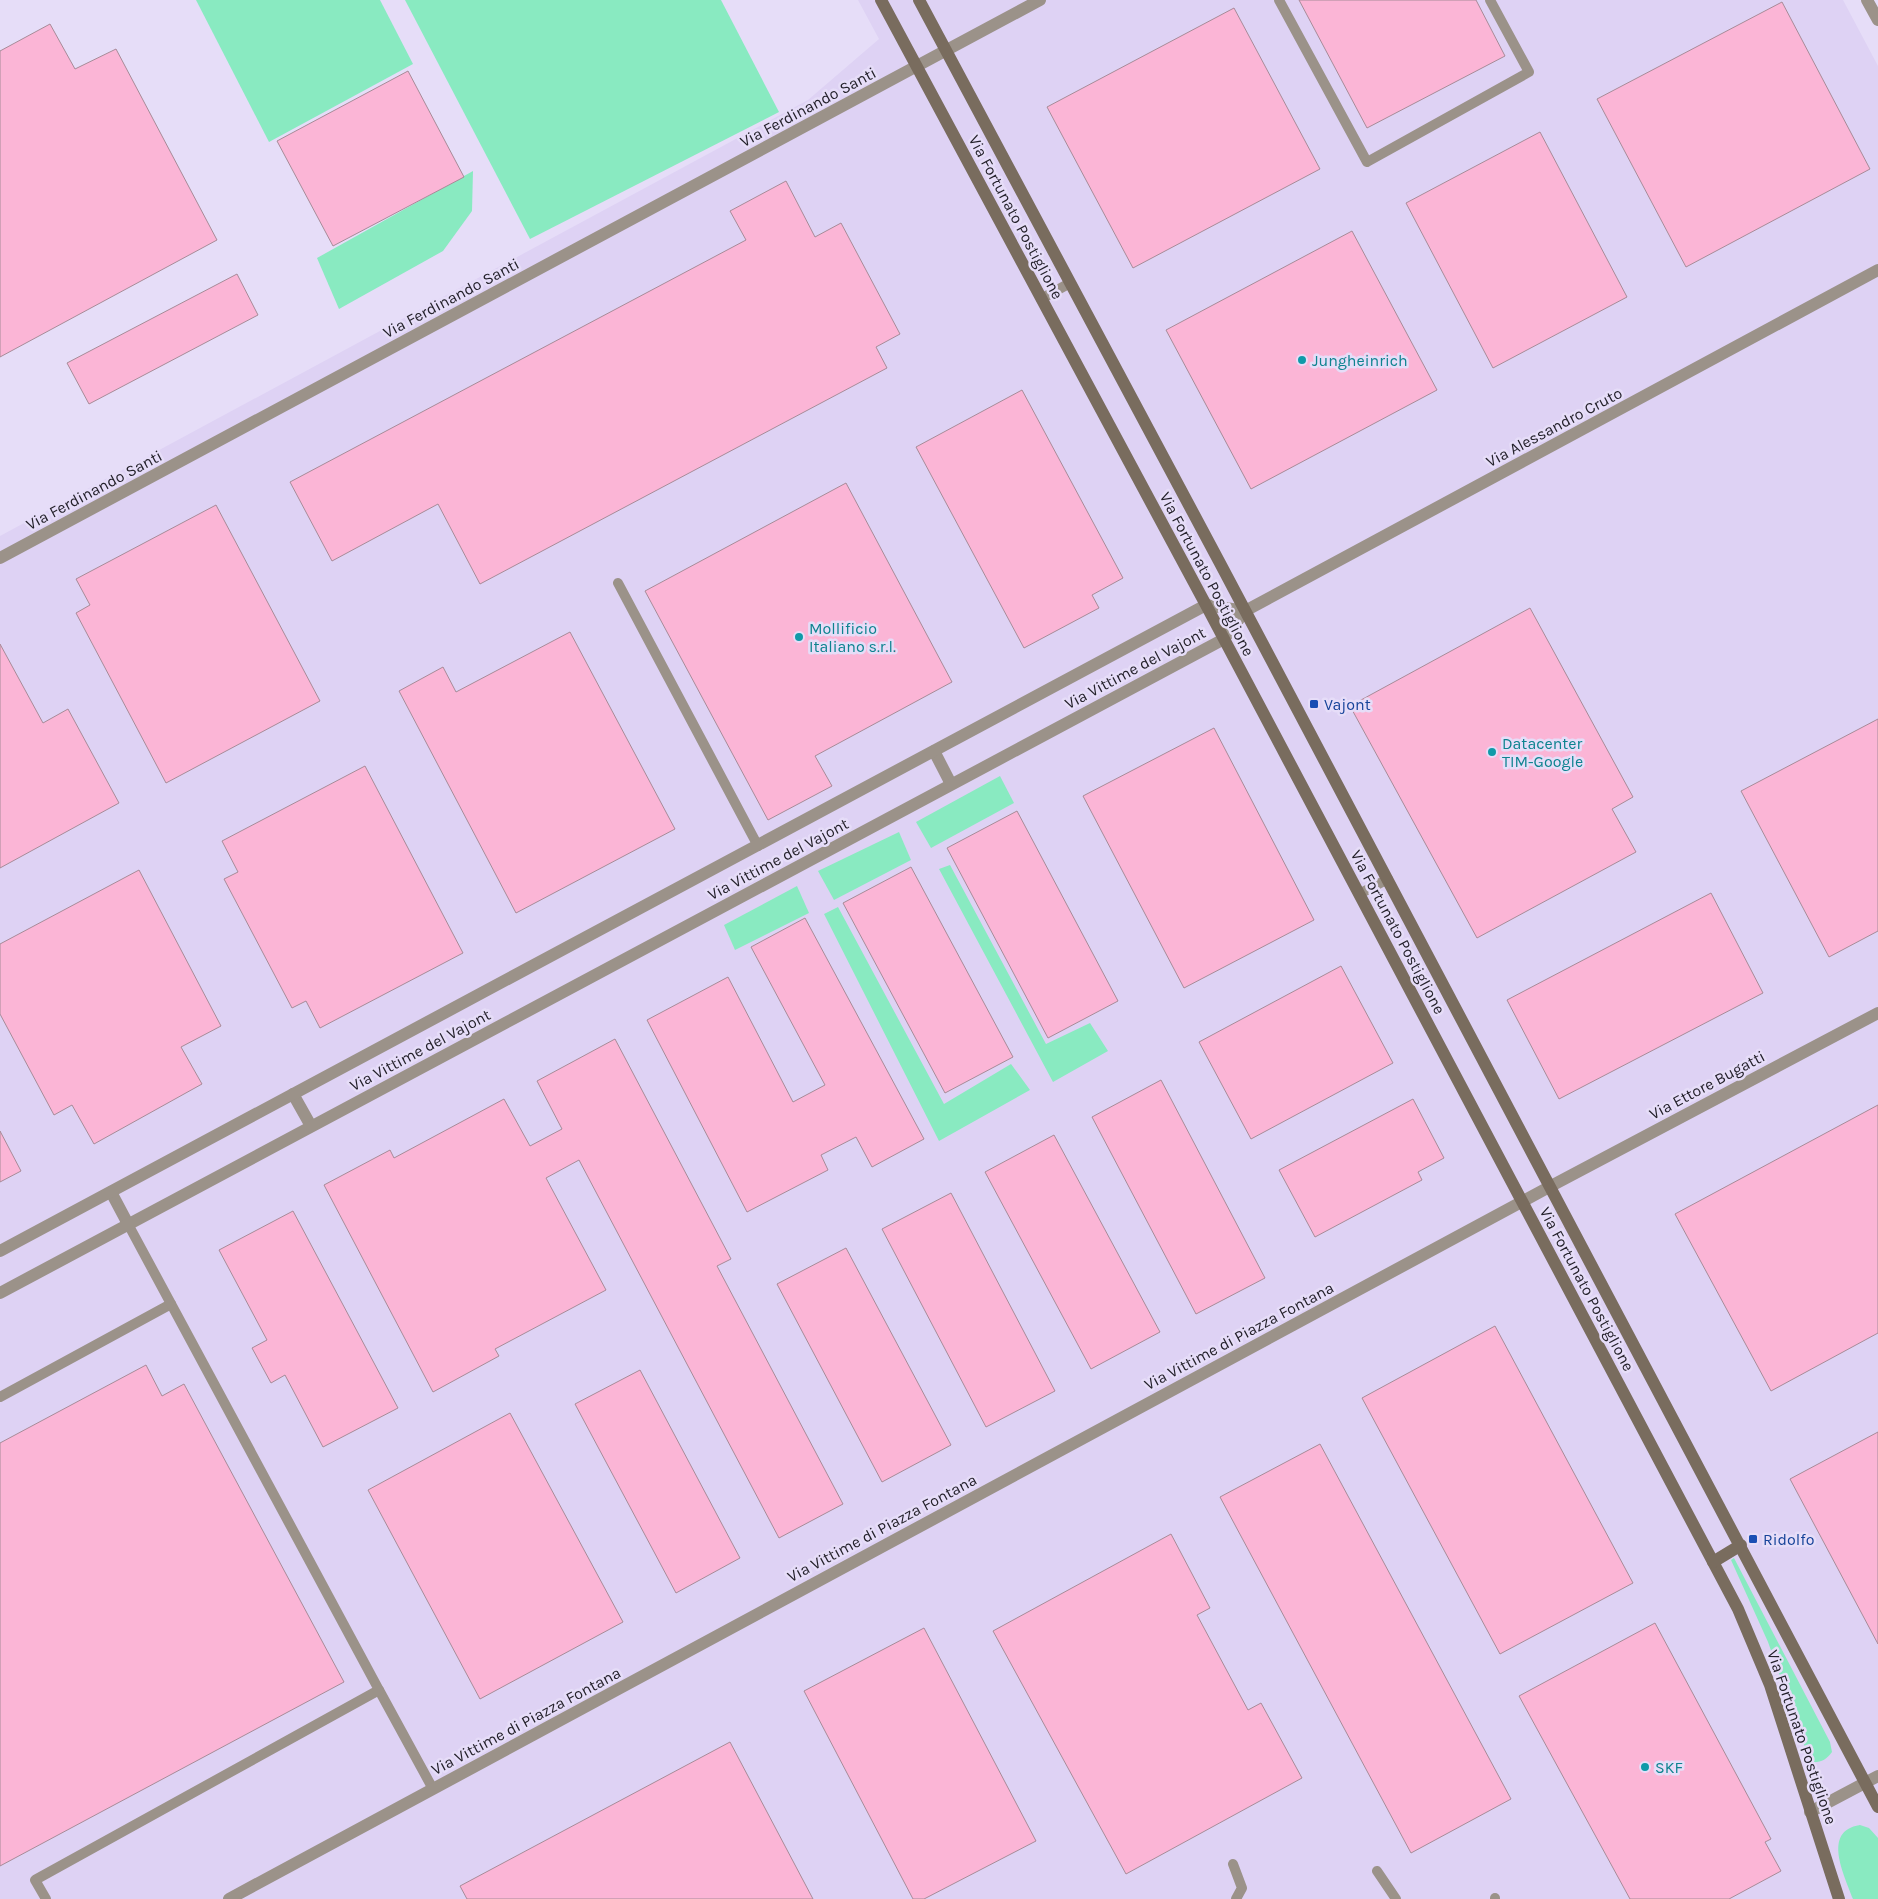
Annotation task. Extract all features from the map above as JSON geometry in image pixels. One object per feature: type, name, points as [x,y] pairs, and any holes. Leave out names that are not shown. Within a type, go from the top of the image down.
[{"type":"street","name":"Via Fortunato Postiglione","points":[[881,0],[1206,605],[1738,1609],[1770,1685],[1839,1899]]},
{"type":"street","name":"Via Fortunato Postiglione","points":[[919,0],[1388,879],[1878,1806]]},
{"type":"street","name":"Via Ferdinando Santi","points":[[0,558],[1040,0]]},
{"type":"street","points":[[1867,0],[1878,20]]},
{"type":"street","name":"Via Alessandro Cruto","points":[[1245,611],[1878,270]]},
{"type":"street","name":"Via Vittime del Vajont","points":[[0,1252],[1206,605],[1245,611],[1224,639],[0,1293]]},
{"type":"street","points":[[934,751],[952,784]]},
{"type":"street","name":"Via Ettore Bugatti","points":[[1551,1186],[1878,1013]]},
{"type":"street","points":[[293,1094],[311,1126]]},
{"type":"street","name":"Via Vittime di Piazza Fontana","points":[[229,1899],[1551,1186]]},
{"type":"street","points":[[111,1192],[128,1224]]},
{"type":"street","points":[[1713,1562],[1741,1546]]},
{"type":"street","points":[[1810,1812],[1878,1776]]},
{"type":"lane","points":[[1279,0],[1368,162],[1529,72],[1490,0]]},
{"type":"lane","points":[[1041,299],[1070,283]]},
{"type":"lane","points":[[618,583],[758,846]]},
{"type":"lane","points":[[1359,894],[1388,879]]},
{"type":"lane","points":[[128,1224],[433,1789]]},
{"type":"lane","points":[[0,1397],[170,1304]]},
{"type":"lane","points":[[46,1899],[35,1880],[379,1690]]},
{"type":"lane","points":[[1233,1864],[1242,1888],[1236,1899]]},
{"type":"lane","points":[[1377,1871],[1396,1899]]},
{"type":"shaded area","points":[[858,0],[1843,0],[1878,66],[1878,1899],[0,1899],[0,536],[808,100],[879,39]]},
{"type":"green space","points":[[196,0],[380,0],[413,64],[269,142]]},
{"type":"green space","points":[[405,0],[721,0],[779,112],[530,239]]},
{"type":"green space","points":[[473,171],[472,211],[443,251],[339,309],[317,258]]},
{"type":"green space","points":[[1000,776],[1014,803],[931,848],[916,822]]},
{"type":"green space","points":[[899,832],[911,860],[834,900],[818,871]]},
{"type":"green space","points":[[950,865],[1046,1044],[1090,1023],[1108,1051],[1053,1082],[939,869]]},
{"type":"green space","points":[[797,886],[809,913],[735,950],[724,925]]},
{"type":"green space","points":[[838,907],[944,1104],[1011,1064],[1030,1090],[939,1141],[824,914]]},
{"type":"green space","points":[[1734,1558],[1830,1742],[1832,1752],[1823,1760],[1810,1762],[1768,1642],[1731,1560]]},
{"type":"green space","points":[[1860,1825],[1869,1828],[1878,1838],[1878,1899],[1853,1899],[1841,1867],[1839,1845],[1841,1836],[1848,1829]]},
{"type":"building","points":[[1299,0],[1476,0],[1505,56],[1367,128]]},
{"type":"building","points":[[1782,2],[1870,169],[1686,267],[1597,99]]},
{"type":"building","points":[[1234,8],[1320,169],[1133,268],[1047,107]]},
{"type":"building","points":[[50,24],[75,69],[116,49],[217,240],[0,357],[0,51]]},
{"type":"building","points":[[408,71],[464,177],[333,246],[277,141]]},
{"type":"building","points":[[1540,132],[1627,297],[1493,368],[1406,203]]},
{"type":"building","points":[[786,181],[815,237],[841,223],[900,334],[876,347],[887,368],[480,584],[438,504],[332,561],[290,482],[746,240],[730,211]]},
{"type":"building","name":"Jungheinrich","points":[[1352,231],[1437,390],[1251,489],[1166,330]]},
{"type":"building","points":[[237,274],[258,315],[89,404],[67,363]]},
{"type":"building","points":[[1022,390],[1123,578],[1092,595],[1099,608],[1024,648],[916,447]]},
{"type":"building","name":"Mollificio Italiano s.r.l.","points":[[846,483],[952,682],[815,756],[832,786],[768,820],[645,591]]},
{"type":"building","points":[[216,505],[320,701],[166,783],[76,613],[90,605],[76,579]]},
{"type":"building","name":"Datacenter TIM-Google","points":[[1530,608],[1633,797],[1612,809],[1636,852],[1477,938],[1350,706]]},
{"type":"building","points":[[570,632],[675,829],[516,913],[399,691],[443,667],[456,692]]},
{"type":"building","points":[[0,644],[43,723],[68,709],[119,803],[0,868]]},
{"type":"building","points":[[1878,719],[1878,931],[1829,957],[1741,791]]},
{"type":"building","points":[[1214,728],[1314,920],[1184,988],[1083,796]]},
{"type":"building","points":[[365,766],[463,953],[320,1028],[306,1001],[292,1008],[224,879],[238,872],[222,841]]},
{"type":"building","points":[[1017,811],[1118,1001],[1048,1038],[947,848]]},
{"type":"building","points":[[911,867],[1013,1057],[945,1093],[843,903]]},
{"type":"building","points":[[139,870],[221,1026],[181,1047],[202,1084],[94,1144],[72,1105],[54,1115],[0,1014],[0,944]]},
{"type":"building","points":[[1711,893],[1763,993],[1559,1099],[1507,1000]]},
{"type":"building","points":[[805,918],[924,1139],[872,1167],[856,1137],[821,1155],[828,1170],[747,1212],[647,1020],[728,977],[793,1102],[825,1085],[751,947]]},
{"type":"building","points":[[1341,966],[1393,1063],[1251,1139],[1199,1042]]},
{"type":"building","points":[[615,1039],[731,1259],[717,1266],[843,1504],[779,1538],[579,1160],[546,1178],[606,1290],[495,1349],[499,1356],[433,1392],[324,1185],[390,1150],[394,1158],[504,1099],[530,1146],[562,1129],[537,1081]]},
{"type":"building","points":[[1161,1080],[1265,1278],[1196,1314],[1092,1117]]},
{"type":"building","points":[[1413,1099],[1444,1158],[1418,1172],[1422,1180],[1315,1237],[1279,1170]]},
{"type":"building","points":[[1878,1105],[1878,1333],[1771,1391],[1675,1214]]},
{"type":"building","points":[[0,1131],[21,1171],[0,1182]]},
{"type":"building","points":[[1054,1135],[1160,1332],[1091,1369],[985,1172]]},
{"type":"building","points":[[951,1193],[1055,1391],[986,1427],[882,1229]]},
{"type":"building","points":[[293,1211],[398,1408],[323,1447],[285,1375],[271,1383],[252,1348],[267,1340],[219,1250]]},
{"type":"building","points":[[846,1248],[951,1445],[882,1482],[777,1284]]},
{"type":"building","points":[[1495,1326],[1633,1583],[1500,1654],[1362,1398]]},
{"type":"building","points":[[146,1365],[162,1396],[184,1384],[344,1682],[0,1866],[0,1443]]},
{"type":"building","points":[[640,1370],[740,1558],[676,1593],[575,1404]]},
{"type":"building","points":[[510,1413],[623,1622],[480,1699],[368,1490]]},
{"type":"building","points":[[1878,1432],[1878,1644],[1790,1479]]},
{"type":"building","points":[[1320,1444],[1511,1799],[1411,1853],[1220,1497]]},
{"type":"building","points":[[1171,1534],[1210,1608],[1197,1615],[1248,1710],[1261,1703],[1302,1778],[1126,1874],[993,1631]]},
{"type":"building","name":"SKF","points":[[1655,1623],[1771,1839],[1765,1842],[1781,1871],[1729,1899],[1630,1899],[1519,1696]]},
{"type":"building","points":[[924,1628],[1036,1841],[924,1899],[913,1899],[804,1691]]},
{"type":"building","points":[[730,1742],[813,1899],[467,1899],[460,1886]]},
{"type":"place","name":"Jungheinrich","points":[[1302,360]]},
{"type":"place","name":"Mollificio Italiano s.r.l.","points":[[799,637]]},
{"type":"place","name":"Vajont","points":[[1314,704]]},
{"type":"place","name":"Datacenter TIM-Google","points":[[1492,752]]},
{"type":"place","name":"Ridolfo","points":[[1753,1539]]},
{"type":"place","name":"SKF","points":[[1645,1767]]}]
